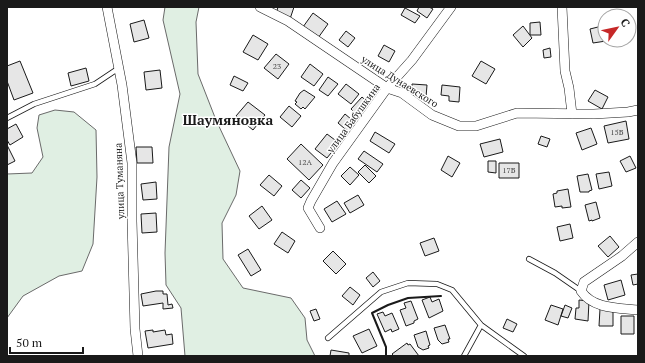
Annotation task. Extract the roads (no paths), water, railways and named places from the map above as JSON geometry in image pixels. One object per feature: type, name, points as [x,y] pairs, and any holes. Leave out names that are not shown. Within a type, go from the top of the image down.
[{"type":"street","name":"улица Туманяна","points":[[107,7],[122,84],[132,163],[135,329],[138,356]]},
{"type":"street","name":"улица Дунаевского","points":[[260,7],[288,21],[387,88],[402,93],[432,115],[459,126],[476,126],[517,113],[572,114],[628,112],[638,110]]},
{"type":"street","name":"улица Бабушкина","points":[[320,228],[308,208],[333,163],[387,88],[412,60],[451,7]]},
{"type":"street","points":[[562,7],[565,71],[569,88],[572,114]]},
{"type":"street","points":[[638,242],[622,256],[584,282],[581,291],[584,296],[595,303],[618,309],[638,310]]},
{"type":"lane","points":[[7,118],[34,104],[95,84],[119,68]]},
{"type":"lane","points":[[529,259],[555,273],[581,291]]},
{"type":"lane","points":[[328,338],[381,292],[408,282],[437,284],[452,290],[481,325],[524,356]]},
{"type":"lane","points":[[464,356],[481,325]]},
{"type":"district","name":"Шаумяновка","points":[[228,120]]}]
